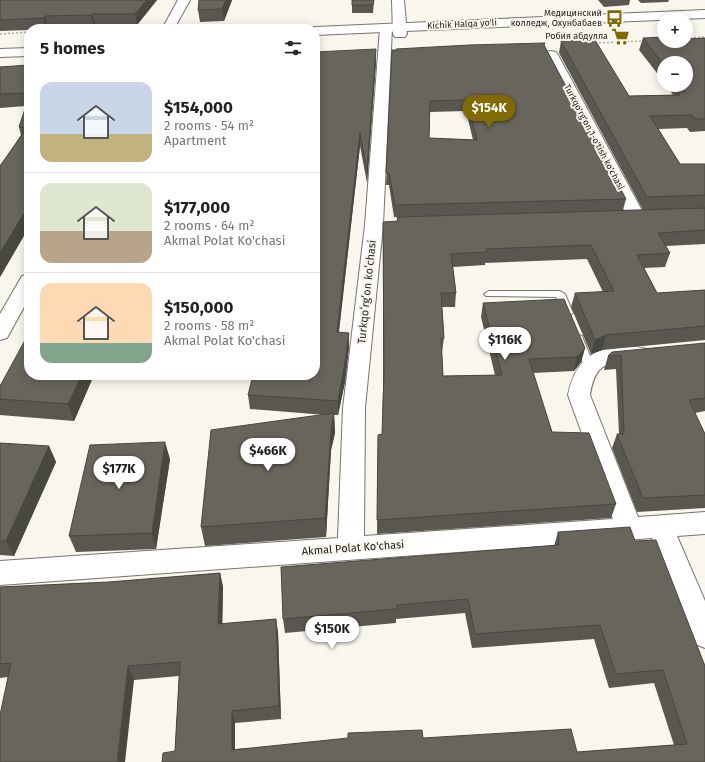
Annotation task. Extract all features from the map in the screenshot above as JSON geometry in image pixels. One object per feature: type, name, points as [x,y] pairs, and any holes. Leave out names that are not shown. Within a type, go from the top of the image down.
[{"type":"main road","points":[[171,24],[184,0]]},
{"type":"main road","name":"Turkqoʻrgʻon koʻchasi","points":[[351,548],[354,408],[382,225],[393,31],[398,0]]},
{"type":"main road","name":"Kichik Halqa yo'li","points":[[320,38],[393,31],[705,14]]},
{"type":"main road","points":[[693,22],[705,21]]},
{"type":"main road","name":"Kichik Halqa yo'li","points":[[320,31],[393,31],[657,23]]},
{"type":"main road","points":[[0,45],[24,44]]},
{"type":"main road","points":[[0,53],[24,52]]},
{"type":"main road","name":"Turkqo'rg'on 1-o'tish ko'chasi","points":[[551,55],[636,218]]},
{"type":"main road","points":[[0,333],[24,289]]},
{"type":"main road","points":[[629,527],[579,395],[580,385],[590,368],[602,358],[657,352]]},
{"type":"main road","name":"Akmal Polat Ko'chasi","points":[[0,572],[629,527],[705,523]]},
{"type":"main road","points":[[660,526],[705,635]]},
{"type":"lane","points":[[489,294],[560,294],[590,368]]},
{"type":"path","points":[[0,34],[24,32]]},
{"type":"path","points":[[693,38],[705,37]]},
{"type":"path","points":[[593,43],[648,40]]},
{"type":"building","points":[[0,0],[147,0],[135,14],[45,16],[43,18],[0,20]]},
{"type":"building","points":[[199,0],[226,0],[222,9],[198,10]]},
{"type":"building","points":[[352,0],[374,0],[373,5],[352,5]]},
{"type":"building","points":[[657,37],[657,48],[693,48],[693,39],[705,38],[705,119],[695,119],[692,115],[650,116],[680,164],[705,164],[705,195],[647,197],[561,41],[595,40],[629,96],[680,95],[678,92],[693,92],[693,56],[657,56],[643,38]]},
{"type":"building","points":[[545,43],[544,45],[626,199],[395,205],[389,173],[386,173],[392,50],[469,45]],"holes":[[[467,100],[477,140],[429,138],[430,101]]]},
{"type":"building","points":[[376,49],[367,170],[360,133],[337,332],[349,333],[338,401],[248,395],[252,380],[320,380],[320,52]]},
{"type":"building","points":[[24,65],[24,93],[0,94],[0,67]]},
{"type":"building","points":[[24,112],[24,128],[19,127]]},
{"type":"building","points":[[24,132],[24,213],[0,253],[0,166]]},
{"type":"building","points":[[705,208],[705,230],[658,233],[670,253],[637,255],[657,293],[705,290],[705,326],[606,335],[595,340],[575,293],[614,291],[591,245],[486,249],[487,252],[451,254],[456,293],[441,293],[444,338],[441,338],[443,376],[502,375],[483,303],[564,299],[585,348],[577,357],[529,359],[552,432],[589,433],[616,504],[377,520],[378,435],[382,434],[384,375],[383,222],[398,221],[397,217]]},
{"type":"building","points":[[24,342],[24,380],[80,380],[68,404],[0,399],[0,386]]},
{"type":"building","points":[[705,343],[705,398],[689,400],[705,434],[705,495],[643,498],[617,434],[624,434],[621,355],[608,356],[612,352]]},
{"type":"building","points":[[334,413],[331,431],[325,518],[201,527],[211,430]]},
{"type":"building","points":[[165,442],[152,533],[69,536],[90,445]]},
{"type":"building","points":[[0,443],[49,446],[6,541],[0,541]]},
{"type":"building","points":[[630,527],[635,541],[656,540],[705,666],[705,762],[162,762],[163,753],[175,751],[180,662],[128,666],[117,762],[0,762],[0,715],[11,663],[0,664],[0,587],[109,582],[220,573],[218,624],[276,619],[279,706],[232,711],[232,750],[348,738],[348,733],[422,730],[423,738],[571,729],[577,752],[687,744],[663,670],[616,674],[600,625],[475,634],[468,599],[397,605],[397,609],[283,619],[281,567],[559,545],[558,532]]},
{"type":"place","name":"Медицинский колледж, Охунбабаев","points":[[615,18]]},
{"type":"place","name":"Робия абдулла","points":[[621,36]]}]
